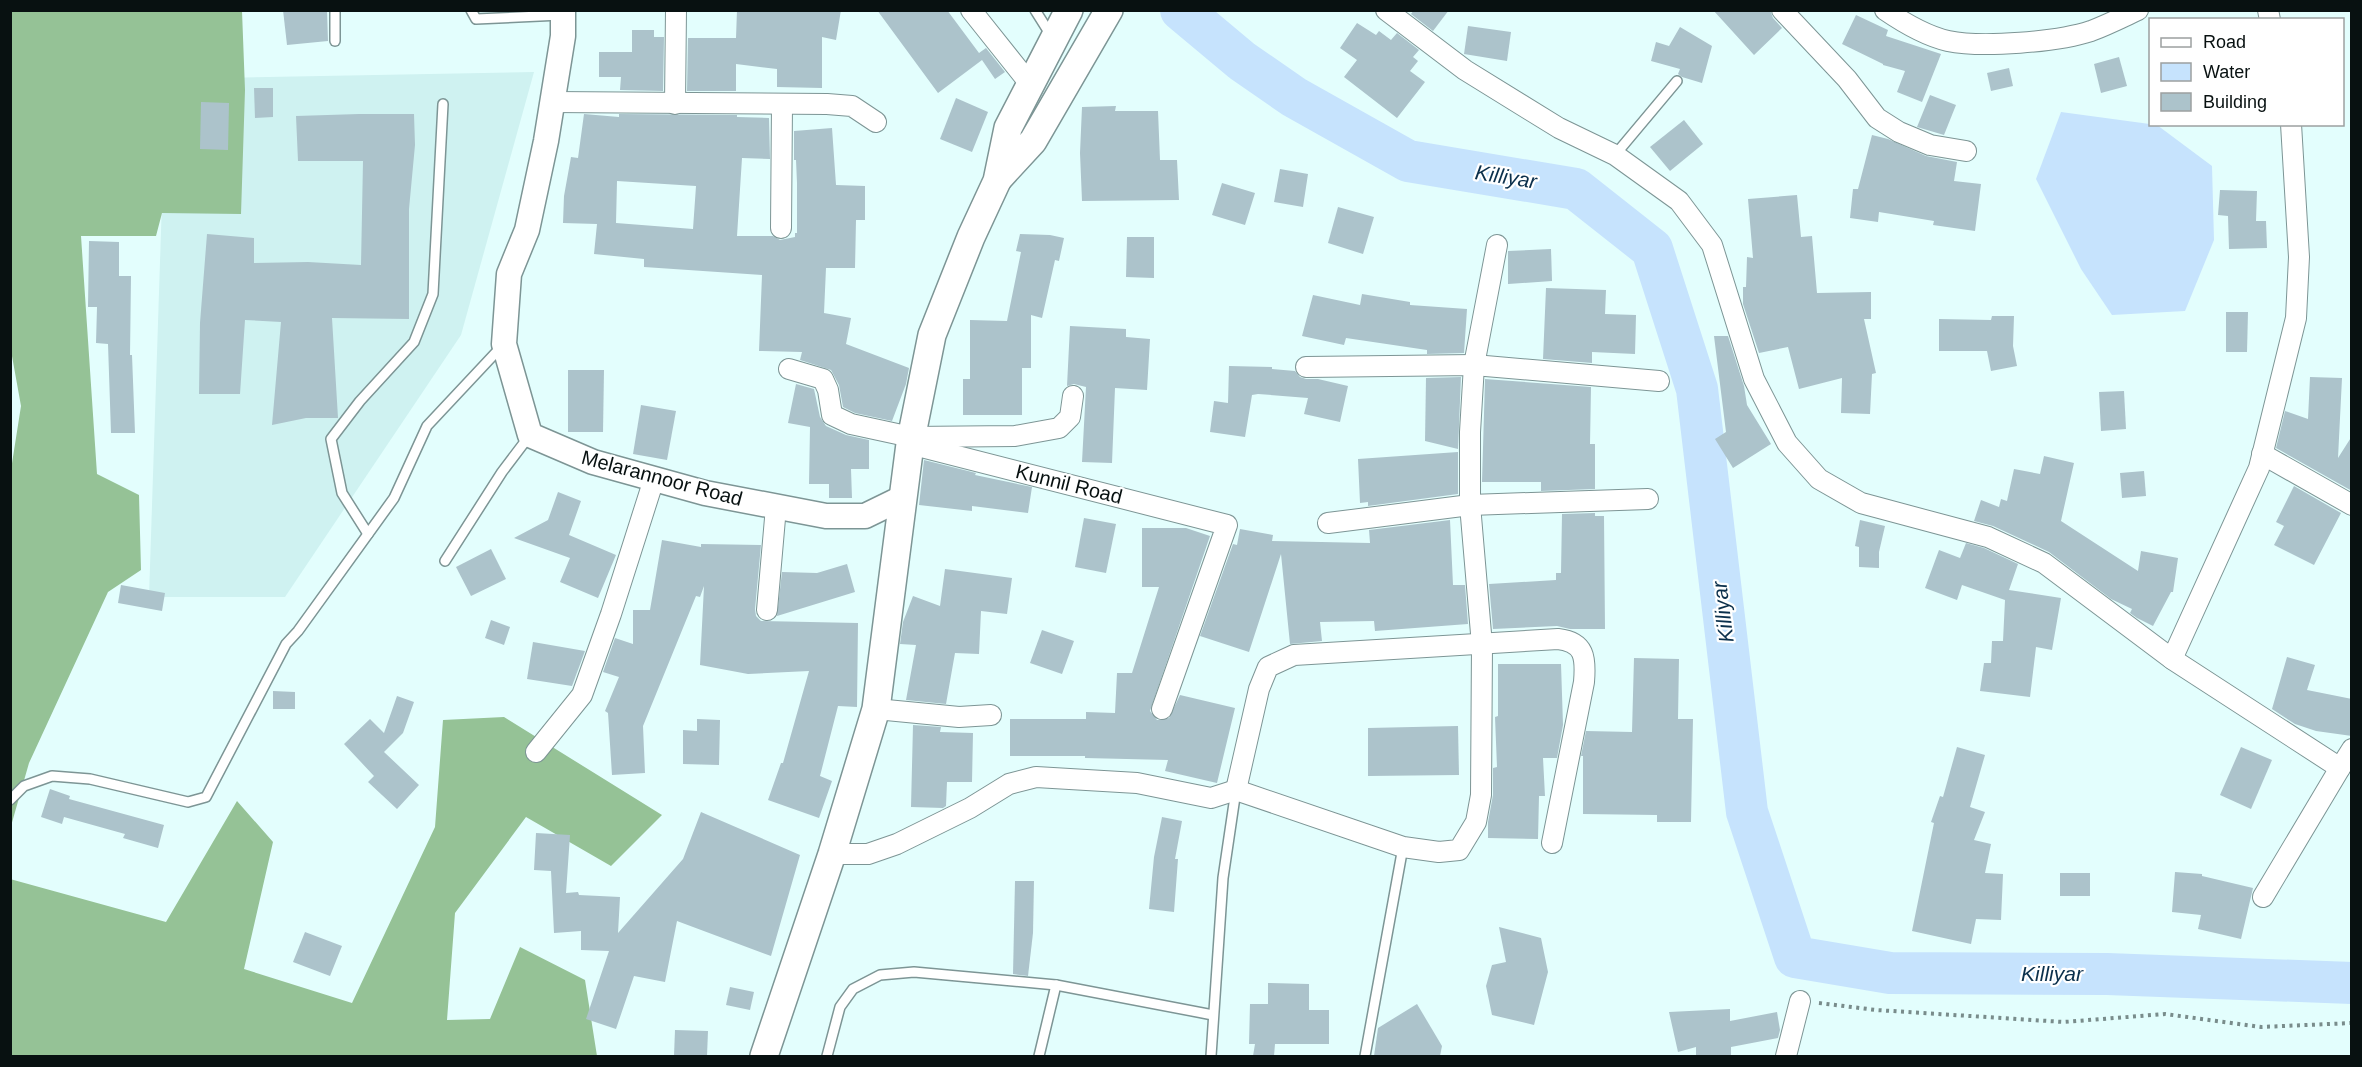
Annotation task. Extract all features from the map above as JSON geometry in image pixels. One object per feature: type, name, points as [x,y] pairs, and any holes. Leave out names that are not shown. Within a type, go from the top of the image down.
[{"type":"main road","points":[[997,181],[1033,141],[1109,10]]},
{"type":"main road","points":[[764,1056],[832,854],[876,709],[911,441],[932,335],[971,237],[997,181],[1008,128],[1061,25]]},
{"type":"street","points":[[675,104],[676,10]]},
{"type":"street","points":[[971,10],[1030,84]]},
{"type":"street","points":[[1386,10],[1474,75],[1559,128],[1615,155],[1678,201],[1712,245],[1754,379],[1787,443],[1819,479],[1861,503],[1988,537],[2044,563],[2172,659],[2340,768]]},
{"type":"street","points":[[1782,10],[1847,79],[1877,118],[1899,132],[1930,145],[1966,151]]},
{"type":"street","points":[[1885,10],[1904,23],[1947,41],[2000,44],[2054,39],[2090,31],[2138,10]]},
{"type":"street","points":[[530,435],[504,344],[509,274],[527,230],[563,36],[563,13]]},
{"type":"street","points":[[552,102],[852,106],[876,122]]},
{"type":"street","points":[[781,228],[782,104]]},
{"type":"street","points":[[2172,659],[2259,468],[2296,318],[2299,257],[2290,126]]},
{"type":"street","points":[[832,854],[868,854],[897,843],[970,808],[1009,784],[1036,777],[1137,783],[1211,798],[1236,789],[1403,847],[1439,852],[1459,850],[1476,822],[1481,795],[1482,645],[1470,506],[1470,432],[1474,365],[1497,245]]},
{"type":"street","points":[[1306,367],[1474,365],[1659,381]]},
{"type":"street","points":[[789,369],[823,379],[828,390],[832,415],[851,424],[911,441],[1015,436],[1059,428],[1070,417],[1073,396]]},
{"type":"street","name":"Melarannoor Road","points":[[530,435],[593,462],[654,479],[705,493],[825,516],[865,516],[904,497]]},
{"type":"street","name":"Kunnil Road","points":[[911,441],[1227,525],[1162,710]]},
{"type":"street","points":[[2262,454],[2352,505]]},
{"type":"street","points":[[536,752],[582,695],[611,614],[654,479]]},
{"type":"street","points":[[1328,523],[1470,506],[1648,499]]},
{"type":"street","points":[[767,610],[776,507]]},
{"type":"street","points":[[1236,789],[1258,689],[1268,667],[1294,655],[1572,640],[1580,648],[1585,665],[1584,682],[1552,843]]},
{"type":"street","points":[[876,709],[959,717],[991,715]]},
{"type":"street","points":[[2263,897],[2352,749]]},
{"type":"street","points":[[1786,1056],[1800,1000]]},
{"type":"lane","points":[[335,10],[335,41]]},
{"type":"lane","points":[[471,10],[476,19],[563,13]]},
{"type":"lane","points":[[1035,10],[1061,25]]},
{"type":"lane","points":[[1615,155],[1677,81]]},
{"type":"lane","points":[[368,534],[342,494],[331,439],[360,400],[414,342],[433,294],[443,104]]},
{"type":"lane","points":[[10,800],[24,786],[52,776],[90,779],[188,802],[206,797],[286,644],[298,631],[394,498],[427,426],[504,344]]},
{"type":"lane","points":[[445,561],[502,472],[530,435]]},
{"type":"lane","points":[[1211,1056],[1223,878],[1236,789]]},
{"type":"lane","points":[[1365,1056],[1403,847]]},
{"type":"lane","points":[[826,1056],[840,1007],[853,988],[880,975],[914,972],[1056,985],[1213,1015]]},
{"type":"lane","points":[[1039,1056],[1056,985]]},
{"type":"path","points":[[1800,1000],[1876,1010],[2064,1022],[2165,1014],[2261,1027],[2352,1023]]},
{"type":"shaded area","points":[[534,72],[461,335],[285,597],[149,597],[166,79]]},
{"type":"green space","points":[[11,11],[242,11],[245,90],[241,214],[162,213],[156,236],[81,236],[97,474],[139,495],[141,570],[108,592],[29,763],[11,826],[10,476],[21,406],[10,345]]},
{"type":"green space","points":[[504,717],[662,815],[611,866],[526,817],[455,913],[447,1020],[490,1019],[520,947],[585,980],[597,1056],[11,1056],[10,879],[166,922],[237,801],[273,842],[244,969],[352,1003],[435,827],[443,720]]},
{"type":"water","points":[[2061,112],[2158,126],[2212,166],[2214,240],[2185,311],[2112,315],[2081,269],[2036,179]]},
{"type":"building","points":[[283,10],[327,10],[328,41],[287,45]]},
{"type":"building","points":[[737,10],[841,10],[836,40],[822,37],[822,88],[777,87],[777,69],[736,64],[736,91],[687,91],[688,38],[736,38]]},
{"type":"building","points":[[877,10],[947,10],[979,53],[986,48],[1005,72],[995,79],[982,60],[938,93]]},
{"type":"building","points":[[1414,10],[1449,10],[1433,31],[1411,14]]},
{"type":"building","points":[[1713,10],[1770,10],[1773,18],[1782,28],[1754,55]]},
{"type":"building","points":[[1856,15],[1888,30],[1886,36],[1941,54],[1922,102],[1897,92],[1905,71],[1883,65],[1842,44]]},
{"type":"building","points":[[1357,23],[1376,35],[1379,31],[1391,40],[1397,33],[1419,50],[1413,57],[1418,61],[1410,71],[1425,82],[1397,118],[1344,77],[1357,60],[1340,48]]},
{"type":"building","points":[[1468,26],[1511,32],[1507,61],[1464,54]]},
{"type":"building","points":[[1680,27],[1712,46],[1702,83],[1682,77],[1678,74],[1680,69],[1651,61],[1656,42],[1669,46]]},
{"type":"building","points":[[632,30],[654,30],[654,37],[664,37],[663,91],[620,90],[621,77],[599,77],[599,52],[632,52]]},
{"type":"building","points":[[2119,57],[2127,86],[2101,93],[2094,64]]},
{"type":"building","points":[[2009,68],[2013,86],[1991,91],[1987,73]]},
{"type":"building","points":[[254,88],[273,88],[273,117],[255,118]]},
{"type":"building","points":[[1930,95],[1956,105],[1944,135],[1917,127]]},
{"type":"building","points":[[956,98],[988,112],[972,152],[940,139]]},
{"type":"building","points":[[201,102],[229,103],[228,150],[200,149]]},
{"type":"building","points":[[1116,106],[1115,111],[1158,111],[1160,160],[1177,160],[1179,200],[1082,201],[1080,153],[1082,107]]},
{"type":"building","points":[[414,114],[415,145],[409,209],[409,319],[332,318],[338,418],[306,418],[272,425],[281,322],[245,320],[240,394],[199,394],[200,323],[207,234],[254,238],[254,263],[308,262],[361,265],[363,161],[298,161],[296,116]]},
{"type":"building","points":[[584,114],[619,117],[619,114],[737,115],[737,117],[769,118],[770,159],[742,158],[737,236],[773,236],[780,240],[795,237],[797,233],[794,131],[832,128],[836,185],[865,186],[865,220],[856,220],[855,268],[826,268],[824,313],[851,318],[846,344],[909,368],[906,384],[892,421],[855,413],[843,407],[839,385],[831,370],[800,360],[802,352],[759,351],[762,275],[644,267],[644,259],[594,254],[597,224],[563,223],[564,196],[571,157],[578,158]],"holes":[[[617,181],[696,186],[693,229],[616,223]]]},
{"type":"building","points":[[1684,120],[1703,144],[1670,171],[1650,147]]},
{"type":"building","points":[[1872,135],[1888,139],[1926,156],[1957,162],[1954,181],[1981,184],[1975,231],[1933,225],[1934,221],[1879,212],[1878,222],[1850,218],[1853,189],[1858,189]]},
{"type":"building","points":[[1280,169],[1308,174],[1303,207],[1274,202]]},
{"type":"building","points":[[1222,183],[1255,193],[1245,225],[1212,215]]},
{"type":"building","points":[[2220,190],[2257,191],[2256,221],[2266,221],[2267,248],[2229,249],[2228,216],[2218,215]]},
{"type":"building","points":[[1797,195],[1801,237],[1812,236],[1817,293],[1871,292],[1871,319],[1864,319],[1876,373],[1872,374],[1870,414],[1841,413],[1842,378],[1799,389],[1788,347],[1759,353],[1743,304],[1747,257],[1753,258],[1748,199]]},
{"type":"building","points":[[1338,207],[1374,217],[1363,254],[1328,243]]},
{"type":"building","points":[[1020,234],[1064,238],[1059,261],[1055,260],[1042,318],[1031,315],[1031,368],[1022,368],[1022,415],[963,415],[963,379],[970,379],[970,320],[1007,321],[1021,252],[1016,251]]},
{"type":"building","points":[[1127,237],[1154,237],[1154,278],[1126,277]]},
{"type":"building","points":[[89,241],[119,242],[119,276],[131,276],[130,355],[132,355],[135,433],[111,433],[108,344],[96,343],[97,307],[88,307]]},
{"type":"building","points":[[1551,249],[1552,281],[1508,284],[1508,251]]},
{"type":"building","points":[[1546,288],[1606,290],[1605,314],[1636,315],[1635,354],[1592,352],[1592,363],[1543,359]]},
{"type":"building","points":[[1362,294],[1410,302],[1410,305],[1467,309],[1464,353],[1427,354],[1427,350],[1346,338],[1344,345],[1302,336],[1313,295],[1360,305]]},
{"type":"building","points":[[2226,312],[2248,312],[2247,352],[2226,352]]},
{"type":"building","points":[[1992,316],[2014,316],[2013,346],[2017,366],[1991,371],[1987,351],[1939,351],[1939,319],[1991,320]]},
{"type":"building","points":[[1070,326],[1126,329],[1126,337],[1150,339],[1147,390],[1115,388],[1112,463],[1082,462],[1086,387],[1074,384],[1067,386]]},
{"type":"building","points":[[1714,336],[1728,336],[1744,386],[1747,405],[1771,444],[1733,468],[1715,439],[1726,432]]},
{"type":"building","points":[[1229,366],[1272,367],[1272,369],[1295,371],[1300,377],[1306,379],[1318,379],[1348,386],[1340,422],[1304,414],[1308,398],[1258,394],[1252,395],[1245,437],[1210,432],[1214,401],[1228,403]]},
{"type":"building","points":[[568,370],[604,370],[603,432],[568,432]]},
{"type":"building","points":[[1461,377],[1458,449],[1425,441],[1426,378]]},
{"type":"building","points":[[2310,377],[2342,378],[2338,458],[2352,436],[2352,491],[2276,448],[2285,411],[2308,419]]},
{"type":"building","points":[[1485,379],[1591,387],[1590,444],[1595,444],[1595,489],[1541,491],[1541,482],[1482,482]]},
{"type":"building","points":[[796,384],[814,389],[820,417],[826,426],[846,435],[869,440],[869,469],[851,469],[852,498],[829,498],[829,484],[809,484],[810,427],[788,423]]},
{"type":"building","points":[[2124,391],[2126,429],[2101,431],[2099,392]]},
{"type":"building","points":[[641,405],[676,411],[667,460],[633,454]]},
{"type":"building","points":[[1458,452],[1458,494],[1368,506],[1368,502],[1360,503],[1358,459]]},
{"type":"building","points":[[2044,456],[2074,463],[2061,521],[2138,571],[2141,551],[2178,558],[2173,592],[2153,626],[2137,618],[2130,613],[2132,609],[2111,599],[2049,552],[1993,526],[1974,521],[1981,500],[1999,507],[2001,499],[2007,501],[2014,469],[2040,474]]},
{"type":"building","points":[[924,460],[976,473],[975,475],[1032,487],[1028,513],[972,506],[972,511],[919,505]]},
{"type":"building","points":[[2144,471],[2146,496],[2122,498],[2120,473]]},
{"type":"building","points":[[2294,486],[2341,513],[2314,565],[2274,545],[2284,526],[2276,522]]},
{"type":"building","points":[[558,492],[581,501],[569,535],[616,555],[598,598],[560,582],[570,558],[514,538],[548,520]]},
{"type":"building","points":[[1595,513],[1595,516],[1604,516],[1605,629],[1570,629],[1557,626],[1493,629],[1489,584],[1556,580],[1556,573],[1561,573],[1562,514]]},
{"type":"building","points":[[1084,518],[1116,524],[1106,573],[1075,567]]},
{"type":"building","points":[[1450,520],[1453,585],[1465,585],[1468,624],[1375,631],[1374,621],[1320,622],[1322,641],[1290,644],[1281,554],[1249,652],[1200,636],[1233,544],[1237,545],[1240,529],[1273,535],[1272,541],[1370,543],[1369,530]]},
{"type":"building","points":[[1860,520],[1885,526],[1879,552],[1879,568],[1859,567],[1859,547],[1855,546]]},
{"type":"building","points":[[1142,528],[1186,528],[1210,536],[1150,711],[1157,720],[1169,718],[1180,695],[1235,708],[1217,783],[1165,771],[1168,760],[1085,758],[1085,756],[1010,756],[1010,719],[1086,719],[1086,712],[1115,713],[1117,673],[1132,673],[1159,587],[1142,587]]},
{"type":"building","points":[[662,540],[701,547],[701,544],[761,545],[755,609],[756,616],[761,621],[858,623],[857,707],[838,706],[820,776],[832,781],[819,818],[768,800],[781,763],[783,763],[809,671],[748,674],[700,665],[704,586],[700,597],[696,596],[643,726],[645,773],[612,775],[608,713],[605,711],[619,677],[603,672],[615,638],[633,644],[633,610],[650,610]]},
{"type":"building","points":[[1966,543],[1984,548],[2018,564],[2009,590],[2061,598],[2052,650],[2036,647],[2030,697],[1980,691],[1984,663],[1991,663],[1992,641],[2003,641],[2005,600],[1962,585],[1957,600],[1925,588],[1939,550],[1960,558]]},
{"type":"building","points":[[491,549],[506,579],[471,596],[456,567]]},
{"type":"building","points":[[847,564],[855,592],[777,616],[782,572],[817,573]]},
{"type":"building","points":[[945,569],[1012,578],[1007,614],[981,611],[979,654],[955,653],[946,704],[906,700],[916,645],[900,644],[903,622],[913,596],[940,606]]},
{"type":"building","points":[[121,585],[165,593],[162,611],[118,603]]},
{"type":"building","points":[[491,620],[510,627],[504,645],[485,638]]},
{"type":"building","points":[[1042,630],[1074,641],[1062,674],[1030,663]]},
{"type":"building","points":[[533,642],[585,651],[572,686],[527,679]]},
{"type":"building","points":[[2287,657],[2315,665],[2307,690],[2352,699],[2352,736],[2316,731],[2295,724],[2272,709]]},
{"type":"building","points":[[1634,658],[1679,659],[1678,719],[1693,719],[1691,822],[1657,822],[1657,815],[1583,814],[1583,756],[1581,756],[1586,731],[1632,732]]},
{"type":"building","points":[[1498,664],[1561,664],[1563,725],[1557,758],[1543,758],[1545,796],[1539,796],[1538,839],[1488,838],[1488,822],[1493,795],[1493,768],[1497,767],[1495,717],[1498,716]]},
{"type":"building","points":[[273,691],[295,692],[295,709],[273,709]]},
{"type":"building","points":[[397,696],[414,702],[403,733],[384,752],[419,785],[397,809],[368,782],[374,776],[344,744],[370,719],[384,733]]},
{"type":"building","points":[[697,719],[720,720],[719,765],[683,764],[683,730],[697,731]]},
{"type":"building","points":[[913,725],[941,727],[940,732],[973,733],[972,782],[947,782],[946,806],[943,808],[911,807]]},
{"type":"building","points":[[1458,726],[1459,775],[1368,776],[1368,728]]},
{"type":"building","points":[[1957,747],[1985,755],[1970,807],[1985,812],[1974,840],[1991,844],[1985,873],[2003,874],[2001,920],[1976,919],[1971,944],[1912,931],[1934,823],[1931,822],[1940,796],[1943,797]]},
{"type":"building","points":[[2241,747],[2272,760],[2251,809],[2220,795]]},
{"type":"building","points":[[50,789],[70,796],[69,799],[164,825],[158,848],[123,838],[125,834],[64,817],[62,824],[41,817]]},
{"type":"building","points":[[701,812],[800,855],[771,956],[677,921],[665,982],[634,976],[616,1029],[586,1019],[609,951],[581,950],[581,931],[554,933],[551,871],[534,870],[536,833],[570,835],[566,893],[578,892],[579,895],[620,897],[618,933],[683,859]]},
{"type":"building","points":[[1162,817],[1182,821],[1175,859],[1178,859],[1174,912],[1149,909],[1154,857]]},
{"type":"building","points":[[2175,872],[2202,874],[2202,876],[2253,888],[2241,939],[2198,929],[2201,915],[2172,912]]},
{"type":"building","points":[[2060,873],[2090,873],[2090,896],[2060,896]]},
{"type":"building","points":[[1015,881],[1034,881],[1033,933],[1028,976],[1013,974]]},
{"type":"building","points":[[1499,927],[1541,938],[1548,972],[1534,1025],[1492,1015],[1486,986],[1492,965],[1506,962]]},
{"type":"building","points":[[305,932],[342,946],[330,976],[293,962]]},
{"type":"building","points":[[1268,983],[1309,984],[1309,1010],[1329,1010],[1329,1044],[1275,1044],[1274,1056],[1253,1056],[1255,1044],[1249,1044],[1250,1004],[1268,1004]]},
{"type":"building","points":[[730,987],[754,992],[750,1010],[726,1005]]},
{"type":"building","points":[[1417,1004],[1442,1046],[1440,1056],[1374,1056],[1378,1028]]},
{"type":"building","points":[[1730,1009],[1730,1021],[1777,1012],[1780,1030],[1778,1038],[1731,1047],[1731,1056],[1696,1056],[1696,1047],[1678,1052],[1669,1012]]},
{"type":"building","points":[[675,1030],[708,1031],[707,1056],[674,1056]]},
{"type":"waterway","name":"Killiyar","points":[[1181,10],[1242,61],[1294,97],[1408,161],[1576,189],[1652,249],[1697,389],[1747,812],[1795,957],[1890,973],[2107,974],[2352,983]]}]
